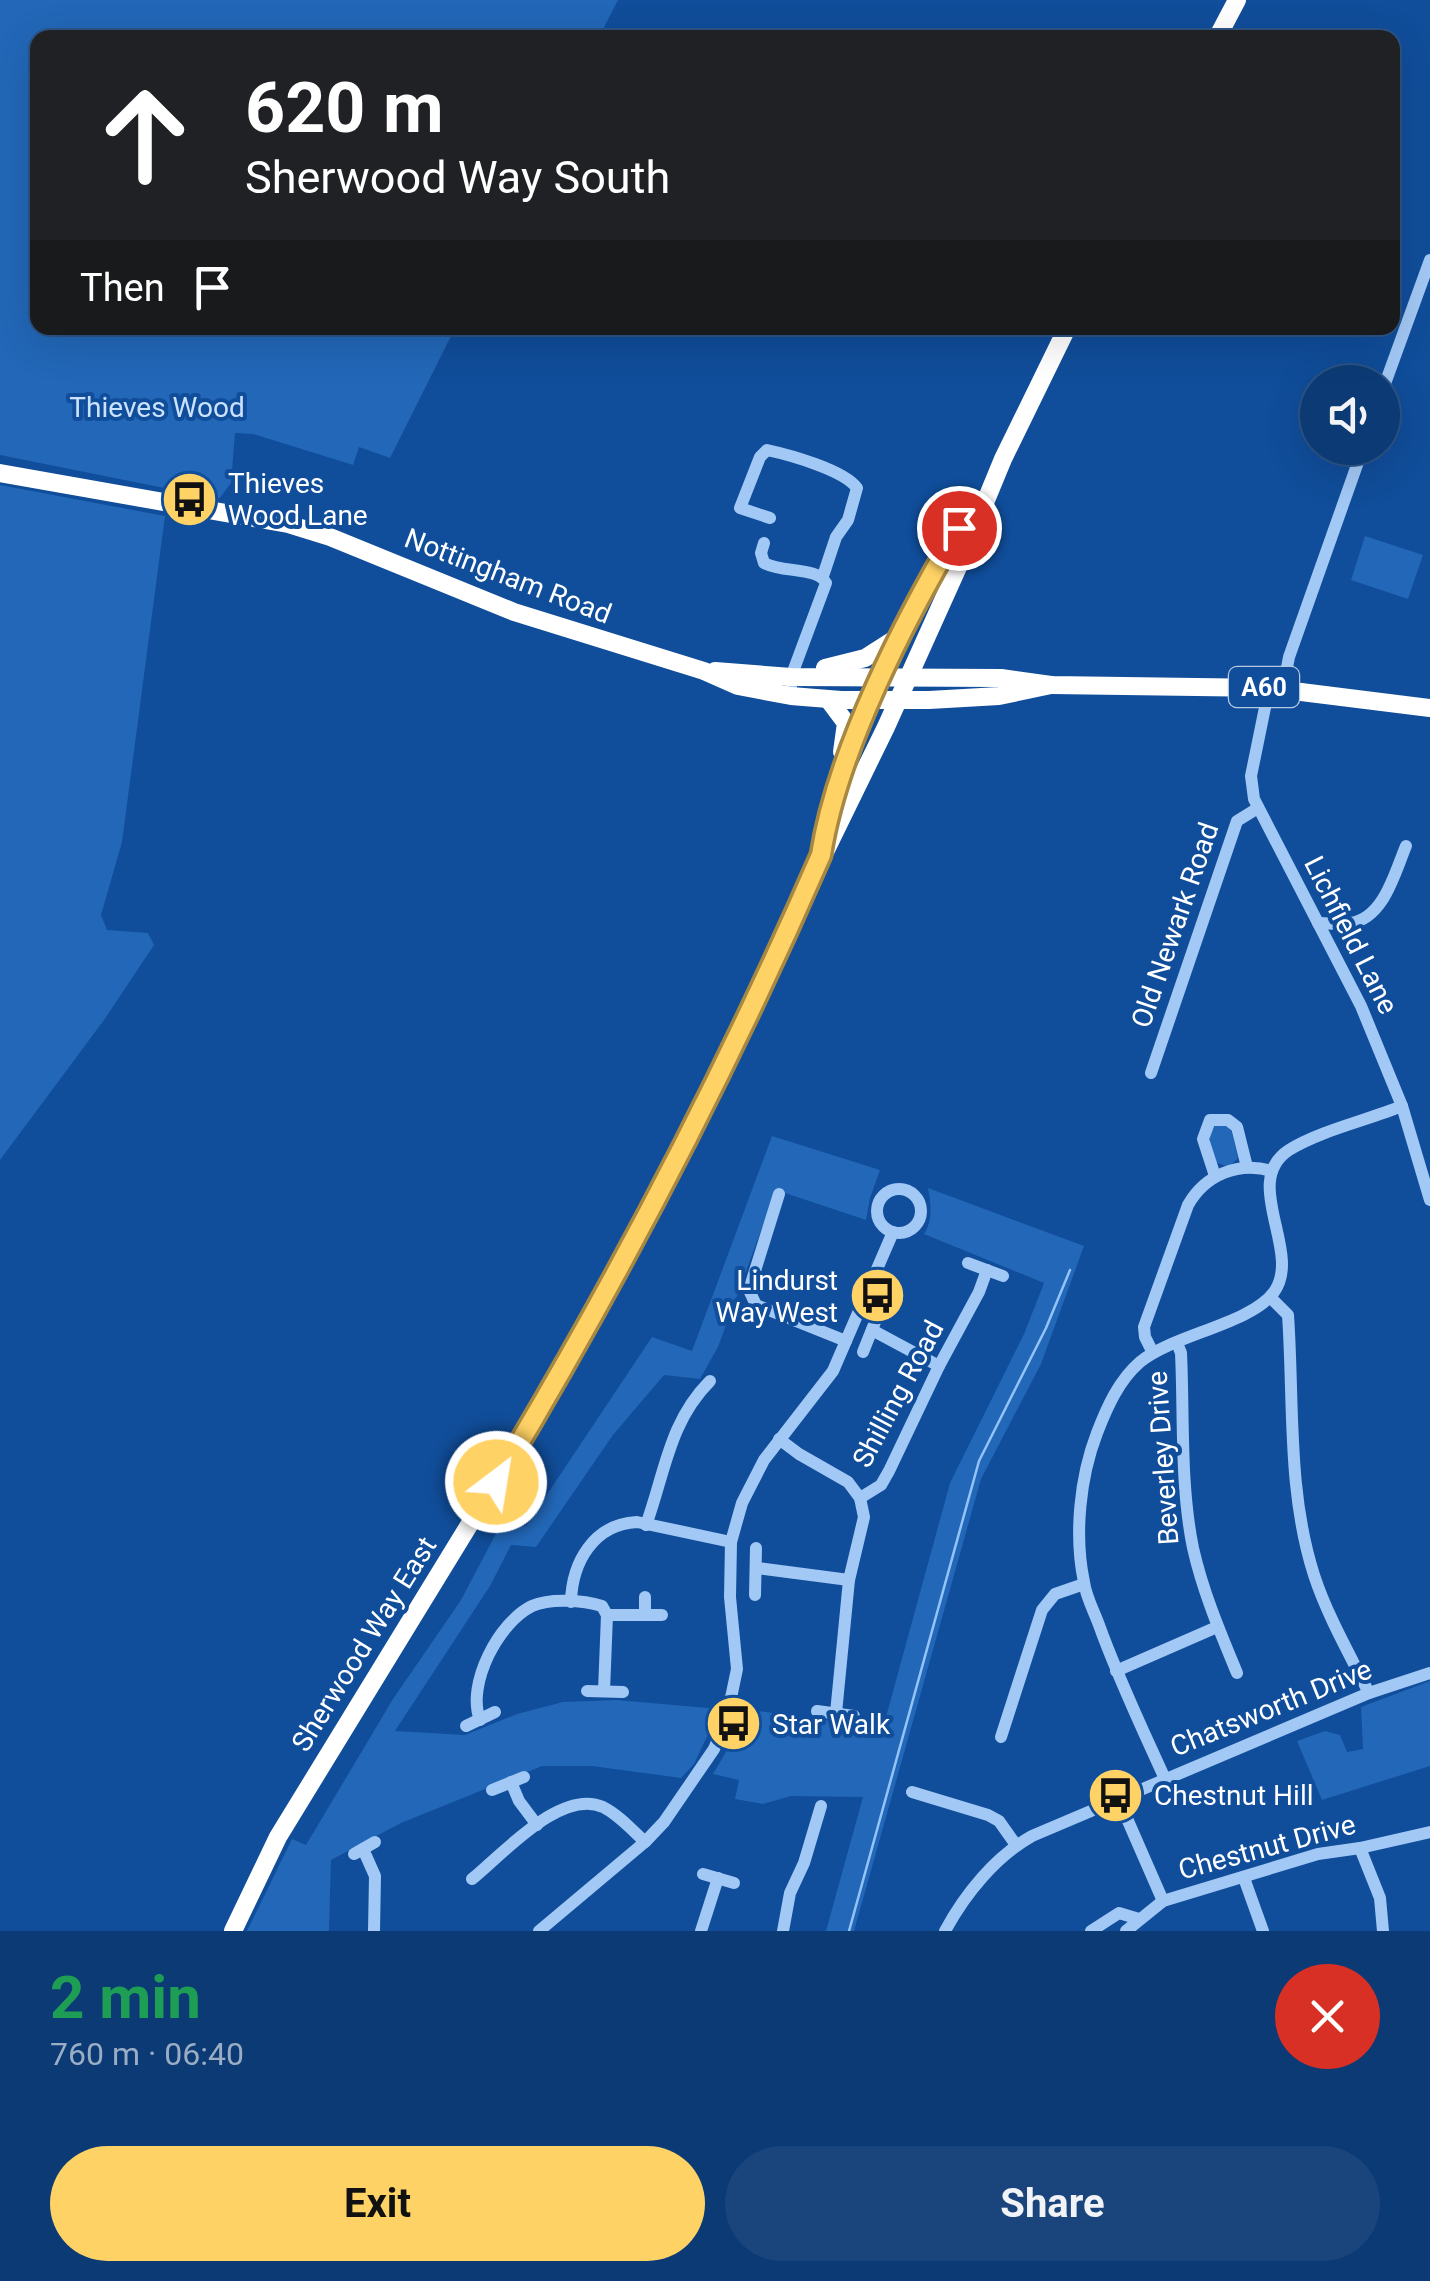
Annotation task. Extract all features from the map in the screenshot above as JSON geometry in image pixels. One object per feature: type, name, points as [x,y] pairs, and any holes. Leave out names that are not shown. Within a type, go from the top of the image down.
[{"type":"highway","points":[[1221,30],[1237,0]]},
{"type":"highway","points":[[837,792],[852,772],[890,688],[963,556],[1002,459],[1064,335]]},
{"type":"highway","points":[[890,688],[902,634],[934,571],[1002,459]]},
{"type":"highway","name":"Nottingham Road","points":[[0,472],[288,524],[330,537],[514,612],[704,671],[791,686],[999,696],[1052,685]]},
{"type":"highway","points":[[791,686],[865,658],[902,634]]},
{"type":"highway","name":"Nottingham Road","points":[[791,686],[828,699],[890,688],[1001,678],[1052,685],[1276,688],[1430,708]]},
{"type":"highway","name":"Sherwood Way East","points":[[233,1931],[287,1820],[553,1388],[659,1192],[728,1057],[821,855],[890,688]]},
{"type":"highway","points":[[828,699],[846,722],[837,792]]},
{"type":"highway","name":"Sherwood Way East","points":[[821,855],[837,792]]},
{"type":"street","points":[[1392,365],[1430,260]]},
{"type":"street","points":[[770,518],[740,508],[760,457],[767,450],[843,475],[855,484],[848,520],[836,537],[823,576]]},
{"type":"street","name":"Old Newark Road","points":[[1150,1073],[1237,822],[1258,808],[1251,776],[1276,688],[1357,465]]},
{"type":"street","points":[[764,543],[760,554],[764,562],[791,572],[815,572],[826,583],[791,686]]},
{"type":"street","name":"Lichfield Lane","points":[[1258,808],[1361,1006],[1402,1106],[1430,1200]]},
{"type":"street","points":[[1318,923],[1353,923],[1370,915],[1386,894],[1406,846]]},
{"type":"street","points":[[1164,1779],[1116,1671],[1084,1584],[1080,1546],[1087,1459],[1105,1412],[1120,1384],[1138,1363],[1270,1297],[1277,1288],[1282,1269],[1270,1180],[1277,1160],[1290,1150],[1402,1106]]},
{"type":"street","points":[[1215,1176],[1203,1139],[1210,1120],[1228,1120],[1236,1127],[1247,1167]]},
{"type":"street","points":[[1154,1353],[1144,1327],[1188,1205],[1198,1188],[1215,1176],[1247,1167],[1272,1171]]},
{"type":"street","points":[[779,1194],[749,1290],[756,1305],[846,1341]]},
{"type":"street","points":[[548,1929],[664,1822],[705,1764],[728,1718],[737,1650],[730,1597],[732,1542],[752,1480],[779,1439],[824,1385],[893,1232]]},
{"type":"street","points":[[968,1263],[1002,1276]]},
{"type":"street","name":"Shilling Road","points":[[836,1714],[849,1580],[864,1522],[860,1498],[881,1485],[889,1471],[987,1270]]},
{"type":"street","points":[[1270,1297],[1288,1316],[1292,1442],[1306,1544],[1315,1577],[1368,1694]]},
{"type":"street","points":[[863,1352],[879,1312]]},
{"type":"street","points":[[872,1330],[938,1366]]},
{"type":"street","name":"Beverley Drive","points":[[1177,1343],[1181,1353],[1183,1459],[1193,1546],[1217,1627],[1237,1673]]},
{"type":"street","points":[[646,1524],[666,1451],[693,1389],[710,1381]]},
{"type":"street","points":[[779,1439],[848,1482],[860,1498]]},
{"type":"street","points":[[571,1602],[576,1566],[607,1528],[621,1523],[646,1524],[732,1542]]},
{"type":"street","points":[[756,1548],[756,1594]]},
{"type":"street","points":[[757,1568],[849,1580]]},
{"type":"street","points":[[1007,1730],[1046,1604],[1055,1594],[1084,1584]]},
{"type":"street","points":[[645,1597],[645,1614]]},
{"type":"street","points":[[480,1720],[474,1692],[477,1677],[516,1618],[538,1604],[571,1602],[602,1606],[607,1615],[604,1691]]},
{"type":"street","points":[[607,1615],[662,1615]]},
{"type":"street","points":[[1116,1671],[1217,1627]]},
{"type":"street","name":"Chatsworth Drive","points":[[945,1931],[970,1893],[1016,1845],[1368,1694],[1430,1673]]},
{"type":"street","points":[[587,1692],[623,1692]]},
{"type":"street","points":[[817,1711],[854,1716]]},
{"type":"street","points":[[466,1726],[495,1712]]},
{"type":"street","points":[[492,1790],[517,1779],[519,1800],[537,1826]]},
{"type":"street","points":[[912,1792],[988,1815],[999,1821],[1016,1845]]},
{"type":"street","points":[[1118,1798],[1162,1901]]},
{"type":"street","points":[[472,1879],[563,1806],[582,1802],[604,1808],[645,1842]]},
{"type":"street","points":[[783,1931],[790,1893],[804,1863],[814,1813]]},
{"type":"street","name":"Chestnut Drive","points":[[1126,1931],[1162,1901],[1318,1854],[1430,1832]]},
{"type":"street","points":[[1360,1848],[1380,1898],[1383,1931]]},
{"type":"street","points":[[364,1849],[375,1876],[374,1931]]},
{"type":"street","points":[[703,1874],[734,1883]]},
{"type":"street","points":[[701,1931],[718,1878]]},
{"type":"street","points":[[1244,1878],[1262,1931]]},
{"type":"street","points":[[1090,1931],[1119,1913],[1139,1920]]},
{"type":"green space","name":"Thieves Wood","points":[[0,0],[618,0],[603,30],[30,30],[30,335],[452,335],[390,458],[359,447],[353,465],[253,434],[235,433],[231,483],[219,499],[0,455]]},
{"type":"green space","points":[[0,485],[165,516],[122,842],[101,915],[107,930],[148,933],[154,945],[104,1020],[0,1160]]},
{"type":"green space","points":[[1365,536],[1423,555],[1408,599],[1351,580]]},
{"type":"green space","points":[[1221,1123],[1231,1129],[1238,1158],[1229,1167],[1217,1163],[1210,1145],[1210,1128]]},
{"type":"green space","points":[[772,1136],[880,1170],[866,1220],[776,1190],[718,1347],[700,1379],[664,1375],[613,1435],[536,1547],[511,1545],[490,1586],[395,1731],[465,1735],[517,1714],[563,1702],[616,1700],[720,1709],[694,1764],[681,1778],[592,1766],[542,1766],[401,1823],[331,1860],[329,1931],[247,1931],[292,1839],[306,1845],[393,1699],[461,1600],[501,1524],[526,1526],[652,1337],[692,1351]]},
{"type":"green space","points":[[928,1188],[1084,1246],[1041,1364],[981,1479],[854,1931],[826,1931],[863,1797],[791,1796],[763,1804],[735,1799],[739,1780],[713,1774],[730,1745],[743,1709],[883,1728],[950,1483],[1024,1334],[1044,1283],[924,1234],[930,1218]]},
{"type":"green space","points":[[1430,1681],[1430,1766],[1322,1800],[1297,1741],[1325,1731],[1340,1735],[1347,1752],[1363,1749],[1361,1707]]},
{"type":"waterway","points":[[849,1931],[979,1461],[1046,1328],[1070,1270]]},
{"type":"place","name":"Thieves Wood Lane","points":[[189,499]]},
{"type":"place","name":"Lindurst Way West","points":[[877,1296]]},
{"type":"place","name":"Star Walk","points":[[733,1724]]},
{"type":"place","name":"Chestnut Hill","points":[[1115,1795]]},
{"type":"route","points":[[496,1482],[553,1388],[736,1040],[821,855],[826,825],[872,700],[926,584],[959,528]]}]
